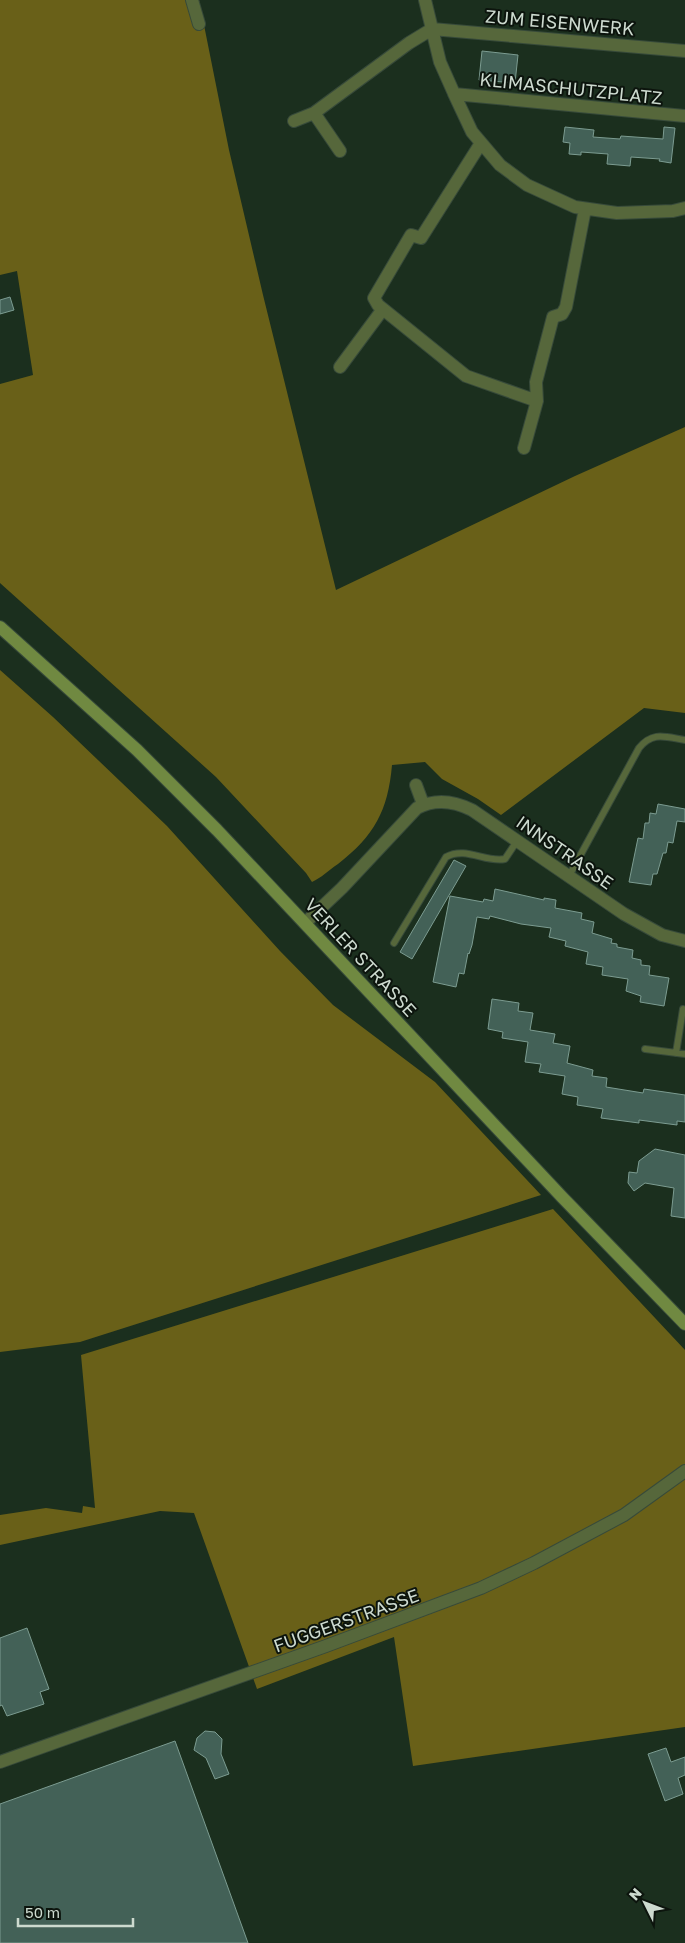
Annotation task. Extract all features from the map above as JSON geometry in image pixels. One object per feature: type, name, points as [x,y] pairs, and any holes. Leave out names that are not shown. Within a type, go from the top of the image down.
[{"type":"main road","name":"VERLER STRASSE","points":[[0,627],[137,750],[238,851],[562,1197],[685,1324]]},
{"type":"street","points":[[192,0],[198,24]]},
{"type":"street","points":[[426,0],[440,62],[454,94],[472,132],[500,165],[528,184],[575,207],[617,213],[673,211],[685,208]]},
{"type":"street","points":[[294,121],[314,113],[409,43],[432,29]]},
{"type":"street","name":"ZUM EISENWERK","points":[[432,29],[685,51]]},
{"type":"street","name":"KLIMASCHUTZPLATZ","points":[[454,94],[685,116]]},
{"type":"street","points":[[314,113],[340,151]]},
{"type":"street","points":[[481,143],[421,238],[411,235],[374,298],[378,305],[466,376],[537,401]]},
{"type":"street","points":[[524,448],[537,401],[536,382],[553,317],[562,314],[566,307],[585,209]]},
{"type":"street","points":[[340,367],[383,309]]},
{"type":"street","points":[[305,923],[342,888],[408,816],[423,804],[416,785]]},
{"type":"street","name":"INNSTRASSE","points":[[423,804],[438,801],[455,802],[472,810],[624,914],[662,935],[685,941]]},
{"type":"street","name":"FUGGERSTRASSE","points":[[0,1762],[326,1646],[481,1588],[534,1563],[624,1514],[685,1471]]},
{"type":"lane","points":[[569,876],[644,742],[652,737],[659,736],[685,740]]},
{"type":"lane","points":[[394,943],[446,856],[453,853],[468,853],[496,861],[505,859],[517,841]]},
{"type":"lane","points":[[676,1053],[683,1009],[685,1010]]},
{"type":"lane","points":[[645,1049],[685,1054]]},
{"type":"shaded area","points":[[0,0],[199,0],[229,150],[336,590],[575,476],[685,427],[685,713],[644,708],[501,815],[478,799],[442,779],[425,762],[392,765],[383,809],[370,832],[350,854],[312,882],[306,873],[216,777],[0,583],[0,384],[33,375],[17,271],[0,275]]},
{"type":"shaded area","points":[[0,670],[53,717],[167,826],[280,951],[333,1005],[435,1082],[541,1195],[80,1342],[0,1352]]},
{"type":"shaded area","points":[[553,1209],[685,1350],[685,1727],[413,1766],[394,1637],[257,1689],[194,1513],[160,1511],[0,1545],[0,1515],[46,1508],[82,1513],[83,1506],[95,1508],[81,1355]]},
{"type":"building","points":[[482,51],[518,55],[515,83],[479,80]]},
{"type":"building","points":[[565,127],[594,130],[593,137],[620,139],[621,136],[663,139],[664,127],[675,128],[671,163],[659,161],[660,159],[631,157],[630,166],[607,164],[608,154],[581,152],[581,155],[569,154],[570,143],[563,142]]},
{"type":"building","points":[[10,297],[14,310],[0,314],[0,300]]},
{"type":"building","points":[[658,804],[685,809],[685,822],[677,821],[673,843],[668,842],[666,853],[663,853],[657,874],[653,874],[651,885],[629,882],[638,838],[643,839],[645,823],[649,823],[650,813],[656,814]]},
{"type":"building","points":[[454,860],[466,866],[412,959],[400,952]]},
{"type":"building","points":[[495,889],[544,900],[544,898],[556,900],[555,908],[582,913],[581,919],[594,922],[592,933],[612,939],[611,943],[617,944],[617,947],[633,950],[632,958],[641,960],[641,965],[650,966],[649,975],[669,978],[664,1006],[640,1002],[641,996],[626,991],[628,979],[602,975],[603,967],[586,964],[588,952],[565,946],[566,941],[549,937],[551,928],[521,924],[490,916],[489,919],[477,917],[464,974],[459,973],[456,987],[433,982],[450,896],[483,902],[484,899],[493,901]]},
{"type":"building","points":[[492,999],[519,1003],[518,1011],[533,1013],[530,1030],[555,1034],[553,1043],[570,1046],[567,1063],[593,1070],[592,1076],[607,1078],[606,1087],[643,1093],[644,1089],[685,1095],[685,1122],[677,1121],[677,1125],[601,1118],[603,1109],[577,1105],[578,1097],[562,1094],[565,1076],[539,1072],[541,1064],[525,1062],[528,1042],[502,1038],[503,1032],[488,1029]]},
{"type":"building","points":[[655,1149],[685,1155],[685,1218],[671,1216],[674,1188],[645,1183],[634,1191],[628,1183],[629,1172],[637,1173],[639,1161]]},
{"type":"building","points":[[27,1628],[49,1689],[40,1692],[44,1704],[7,1716],[2,1705],[0,1706],[0,1638]]},
{"type":"building","points":[[205,1731],[215,1732],[222,1739],[221,1754],[229,1774],[215,1779],[206,1758],[194,1750],[197,1738]]},
{"type":"building","points":[[175,1741],[248,1943],[0,1943],[0,1804]]},
{"type":"building","points":[[666,1748],[671,1762],[685,1757],[685,1775],[678,1778],[683,1794],[665,1801],[648,1754]]}]
